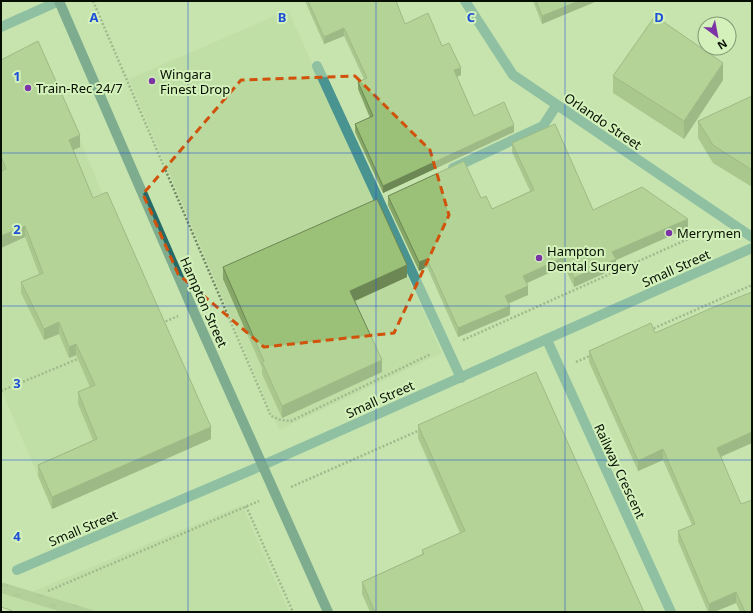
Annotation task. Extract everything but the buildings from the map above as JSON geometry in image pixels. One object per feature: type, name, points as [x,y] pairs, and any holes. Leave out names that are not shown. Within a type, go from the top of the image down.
[{"type":"main road","name":"Hampton Street","points":[[59,1],[193,310],[328,612]]},
{"type":"street","points":[[1,27],[59,1]]},
{"type":"street","name":"Orlando Street","points":[[465,1],[513,75],[556,106],[752,237]]},
{"type":"street","points":[[317,66],[383,201],[446,347],[461,378]]},
{"type":"street","points":[[444,173],[545,125],[556,106]]},
{"type":"street","name":"Small Street","points":[[17,570],[263,465],[752,248]]},
{"type":"street","name":"Railway Crescent","points":[[547,340],[671,612]]},
{"type":"path","points":[[93,1],[271,416],[281,420],[291,421],[446,347],[728,221]]},
{"type":"path","points":[[648,331],[752,286]]},
{"type":"path","points":[[160,324],[193,310]]},
{"type":"path","points":[[560,369],[597,353]]},
{"type":"path","points":[[1,391],[81,357]]},
{"type":"path","points":[[48,590],[276,494],[422,429]]},
{"type":"path","points":[[246,506],[293,612]]},
{"type":"highlighted area","points":[[355,76],[430,150],[449,215],[394,333],[264,347],[178,274],[143,194],[241,80]]},
{"type":"shaded area","points":[[288,10],[442,353],[279,430],[129,79]]},
{"type":"shaded area","points":[[41,48],[107,204],[211,439],[52,509],[1,389],[1,65]]},
{"type":"shaded area","points":[[242,505],[289,612],[99,612],[31,592]]},
{"type":"shaded area","points":[[1,593],[61,612],[1,612]]},
{"type":"green space","points":[[1,582],[99,612],[61,612],[1,593]]},
{"type":"railway","points":[[1,609],[10,612]]},
{"type":"place","name":"Wingara Finest Drop","points":[[152,81]]},
{"type":"place","name":"Train-Rec 24/7","points":[[28,88]]},
{"type":"place","name":"Merrymen","points":[[669,233]]},
{"type":"place","name":"Hampton Dental Surgery","points":[[539,258]]}]
